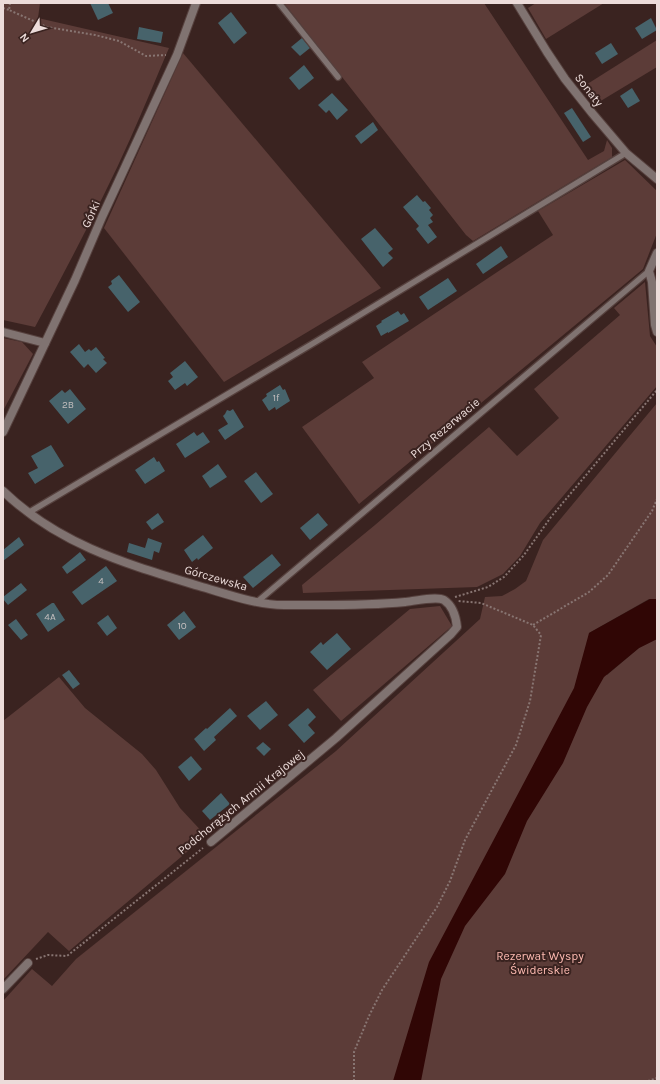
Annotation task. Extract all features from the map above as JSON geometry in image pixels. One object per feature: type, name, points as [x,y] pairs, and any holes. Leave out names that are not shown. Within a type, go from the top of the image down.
[{"type":"street","name":"Górki","points":[[3,432],[75,280],[102,217],[177,55],[196,3]]},
{"type":"street","name":"Sonaty","points":[[517,3],[547,52],[592,114],[626,153],[657,179]]},
{"type":"street","points":[[657,253],[649,271],[652,282],[655,325],[657,332]]},
{"type":"street","points":[[3,332],[45,343]]},
{"type":"street","name":"Górczewska","points":[[3,491],[28,513],[64,537],[91,549],[148,571],[257,602],[282,605],[390,604],[436,599],[444,600]]},
{"type":"street","name":"Podchorążych Armii Krajowej","points":[[211,842],[336,738],[451,634],[457,627],[456,616],[444,600]]},
{"type":"street","points":[[3,989],[28,963]]},
{"type":"lane","points":[[279,3],[338,77]]},
{"type":"lane","points":[[28,513],[330,333],[626,153]]},
{"type":"lane","name":"Przy Rezerwacie","points":[[257,602],[649,271]]},
{"type":"path","points":[[9,10],[10,3]]},
{"type":"path","points":[[3,8],[47,27],[95,35],[119,41],[146,56],[177,55]]},
{"type":"path","points":[[444,600],[488,587],[504,577],[524,555],[551,517],[657,390]]},
{"type":"path","points":[[533,625],[589,592],[608,576],[652,511],[657,499]]},
{"type":"path","points":[[354,1081],[354,1052],[369,1016],[382,990],[438,907],[450,881],[465,840],[516,745],[530,701],[541,635],[533,625],[481,602],[444,600]]},
{"type":"path","name":"Podchorążych Armii Krajowej","points":[[28,963],[48,955],[67,956],[211,842]]},
{"type":"path","points":[[648,1081],[657,1078]]},
{"type":"green space","points":[[3,3],[40,3],[38,18],[169,48],[120,161],[35,327],[3,320]]},
{"type":"green space","points":[[284,3],[484,3],[588,160],[604,151],[607,140],[612,148],[612,157],[473,241],[466,235]]},
{"type":"green space","points":[[536,3],[604,3],[546,39],[528,8]]},
{"type":"green space","points":[[657,40],[657,67],[594,105],[581,88]]},
{"type":"green space","points":[[183,53],[381,288],[224,382],[104,228]]},
{"type":"green space","points":[[625,160],[657,191],[657,233],[643,269],[359,504],[302,427],[374,378],[362,362],[553,235],[538,211]]},
{"type":"green space","points":[[645,282],[650,336],[657,347],[657,386],[540,523],[520,556],[503,574],[477,587],[303,593],[302,585],[375,525],[489,427],[517,456],[559,418],[534,389],[620,315],[614,308]]},
{"type":"green space","points":[[3,338],[22,342],[33,354],[3,411]]},
{"type":"green space","name":"Rezerwat Wyspy Świderskie","points":[[657,403],[657,599],[649,599],[589,633],[607,675],[639,648],[657,639],[657,1081],[3,1081],[3,1001],[32,969],[52,986],[76,959],[336,751],[480,619],[485,597],[502,596],[526,581],[543,540]]},
{"type":"green space","points":[[440,606],[452,626],[341,721],[313,690],[410,609]]},
{"type":"green space","points":[[59,677],[85,708],[142,754],[156,770],[180,808],[206,836],[69,951],[48,932],[3,980],[3,721]]},
{"type":"shaded area","points":[[650,599],[657,599],[657,639],[639,648],[604,677],[587,707],[563,763],[527,821],[505,874],[465,926],[441,979],[421,1081],[393,1081],[429,962],[574,688],[589,633]]},
{"type":"building","points":[[90,3],[108,3],[113,13],[98,20]]},
{"type":"building","points":[[231,12],[247,33],[234,44],[218,23]]},
{"type":"building","points":[[651,18],[657,30],[642,39],[635,28]]},
{"type":"building","points":[[139,27],[163,32],[161,43],[137,39]]},
{"type":"building","points":[[302,38],[310,48],[300,56],[291,47]]},
{"type":"building","points":[[611,43],[618,54],[602,64],[595,53]]},
{"type":"building","points":[[304,65],[314,78],[299,90],[289,78]]},
{"type":"building","points":[[632,88],[640,101],[628,108],[620,96]]},
{"type":"building","points":[[332,93],[348,110],[337,120],[329,110],[326,113],[318,105]]},
{"type":"building","points":[[572,108],[591,137],[583,142],[564,113]]},
{"type":"building","points":[[373,122],[378,130],[361,144],[355,136]]},
{"type":"building","points":[[417,195],[431,208],[429,210],[433,215],[430,218],[433,222],[428,225],[437,237],[428,244],[416,229],[419,226],[403,207]]},
{"type":"building","points":[[375,228],[393,249],[388,253],[393,258],[383,267],[361,239]]},
{"type":"building","points":[[501,246],[508,257],[483,274],[476,264]]},
{"type":"building","points":[[119,275],[140,302],[128,312],[108,287],[112,284],[111,281]]},
{"type":"building","points":[[448,278],[457,291],[428,310],[419,297]]},
{"type":"building","points":[[398,311],[401,315],[404,313],[409,321],[381,336],[376,326],[382,322],[381,321]]},
{"type":"building","points":[[79,344],[85,352],[89,349],[91,351],[96,347],[107,363],[96,373],[88,364],[84,368],[70,352]]},
{"type":"building","points":[[185,361],[198,377],[187,386],[185,383],[175,390],[168,381],[173,377],[170,373]]},
{"type":"building","points":[[280,385],[283,390],[285,389],[290,401],[276,410],[275,407],[269,411],[262,400],[267,396],[266,394]]},
{"type":"building","points":[[70,389],[86,409],[68,424],[49,401],[62,390],[65,393]]},
{"type":"building","points":[[233,409],[244,427],[225,440],[218,430],[228,424],[223,416],[227,410],[230,411]]},
{"type":"building","points":[[194,432],[197,436],[203,432],[210,442],[185,458],[176,444]]},
{"type":"building","points":[[51,445],[64,466],[35,484],[28,473],[38,468],[31,456]]},
{"type":"building","points":[[154,457],[157,462],[159,461],[165,471],[145,484],[135,470]]},
{"type":"building","points":[[218,464],[227,477],[210,488],[202,476]]},
{"type":"building","points":[[256,472],[273,494],[261,503],[244,481]]},
{"type":"building","points":[[158,513],[164,522],[152,530],[146,522]]},
{"type":"building","points":[[318,513],[328,525],[310,540],[300,528]]},
{"type":"building","points":[[203,535],[213,548],[198,560],[197,558],[192,562],[184,550]]},
{"type":"building","points":[[19,537],[24,545],[3,561],[3,550]]},
{"type":"building","points":[[148,538],[162,543],[159,553],[154,551],[152,560],[127,552],[129,543],[145,548]]},
{"type":"building","points":[[80,552],[86,560],[67,574],[62,567]]},
{"type":"building","points":[[272,554],[281,565],[253,588],[243,577]]},
{"type":"building","points":[[106,566],[117,581],[82,605],[72,592]]},
{"type":"building","points":[[21,583],[27,590],[8,605],[3,597]]},
{"type":"building","points":[[54,603],[65,620],[48,632],[36,614]]},
{"type":"building","points":[[184,611],[196,627],[179,640],[167,625]]},
{"type":"building","points":[[108,615],[117,628],[107,636],[97,623]]},
{"type":"building","points":[[16,619],[28,635],[21,640],[8,625]]},
{"type":"building","points":[[337,633],[351,649],[327,670],[310,652],[321,642],[323,645]]},
{"type":"building","points":[[69,670],[80,684],[73,689],[62,675]]},
{"type":"building","points":[[266,701],[278,715],[260,730],[247,716]]},
{"type":"building","points":[[230,708],[237,716],[214,737],[216,740],[204,751],[194,739]]},
{"type":"building","points":[[308,708],[316,717],[308,725],[315,733],[304,743],[288,725]]},
{"type":"building","points":[[263,742],[271,749],[264,756],[256,748]]},
{"type":"building","points":[[191,756],[202,769],[189,781],[178,767]]},
{"type":"building","points":[[221,793],[230,804],[210,820],[202,811]]}]
